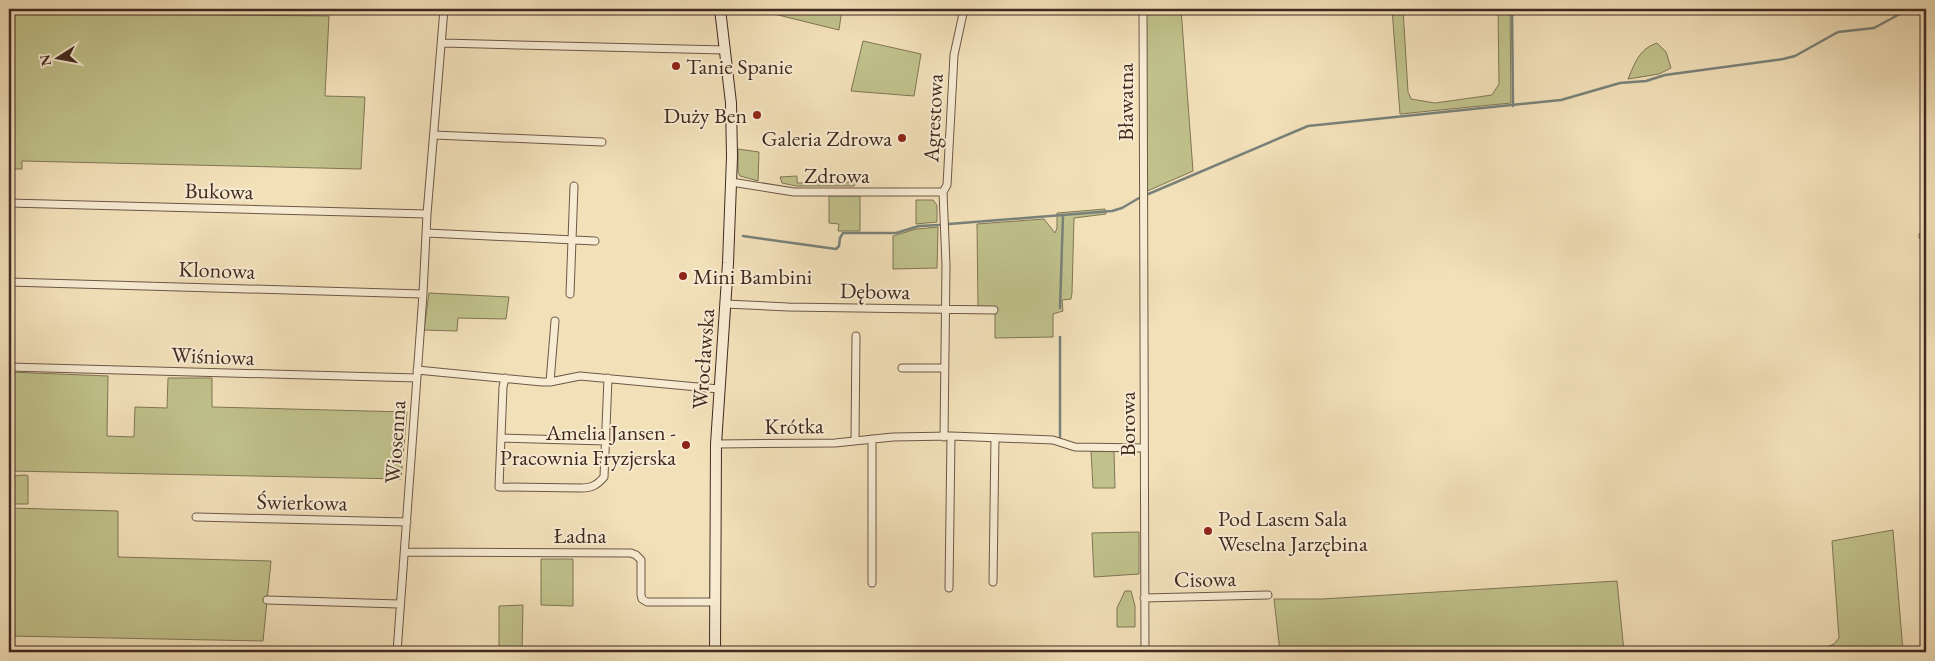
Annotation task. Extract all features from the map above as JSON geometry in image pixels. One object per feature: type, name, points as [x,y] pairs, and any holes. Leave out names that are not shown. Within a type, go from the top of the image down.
[{"type":"street","name":"Wiosenna","points":[[397,652],[399,604],[405,552],[444,9]]},
{"type":"street","name":"Wrocławska","points":[[715,652],[716,444],[726,304],[732,129],[720,9]]},
{"type":"street","name":"Agrestowa","points":[[946,309],[943,192],[947,185],[954,55],[964,9]]},
{"type":"street","name":"Bławatna","points":[[1142,196],[1143,9]]},
{"type":"street","points":[[442,43],[725,50]]},
{"type":"street","points":[[434,135],[602,142]]},
{"type":"street","name":"Zdrowa","points":[[731,182],[794,192],[943,192]]},
{"type":"street","points":[[570,294],[574,186]]},
{"type":"street","name":"Borowa","points":[[1142,196],[1145,652]]},
{"type":"street","name":"Bukowa","points":[[9,203],[428,214]]},
{"type":"street","points":[[427,233],[595,241]]},
{"type":"street","name":"Klonowa","points":[[9,282],[423,294]]},
{"type":"street","name":"Dębowa","points":[[726,304],[788,307],[994,310]]},
{"type":"street","points":[[946,309],[944,368],[948,436],[948,588]]},
{"type":"street","points":[[550,382],[555,321]]},
{"type":"street","points":[[855,441],[856,336]]},
{"type":"street","name":"Wiśniowa","points":[[9,367],[417,374],[550,382],[580,376],[719,389]]},
{"type":"street","points":[[902,368],[944,368]]},
{"type":"street","points":[[505,378],[503,387],[499,487],[590,488],[598,484],[604,477],[608,378]]},
{"type":"street","name":"Krótka","points":[[716,444],[805,444],[948,436],[1053,440],[1069,446],[1144,448]]},
{"type":"street","points":[[501,438],[606,441]]},
{"type":"street","points":[[992,582],[995,438]]},
{"type":"street","points":[[872,439],[872,583]]},
{"type":"street","name":"Świerkowa","points":[[196,517],[407,522]]},
{"type":"street","name":"Ładna","points":[[405,552],[631,553],[641,560],[641,595],[642,599],[647,602],[715,602]]},
{"type":"street","name":"Cisowa","points":[[1144,598],[1268,595]]},
{"type":"street","points":[[267,600],[399,604]]},
{"type":"green space","points":[[9,9],[126,14],[329,16],[325,96],[365,97],[361,169],[22,161],[22,169],[9,169]]},
{"type":"green space","points":[[767,9],[842,9],[839,30],[766,12]]},
{"type":"green space","points":[[1146,9],[1181,9],[1193,171],[1145,192]]},
{"type":"green space","points":[[1392,9],[1403,9],[1408,92],[1411,99],[1435,103],[1492,95],[1499,84],[1498,9],[1510,9],[1511,103],[1400,114]]},
{"type":"green space","points":[[863,41],[921,54],[914,96],[851,91]]},
{"type":"green space","points":[[1657,43],[1666,52],[1671,68],[1659,74],[1628,79],[1642,53]]},
{"type":"green space","points":[[738,149],[759,152],[758,181],[740,176],[738,172]]},
{"type":"green space","points":[[797,176],[797,183],[857,182],[854,186],[796,186],[782,183],[780,177]]},
{"type":"green space","points":[[829,196],[860,196],[860,231],[838,231],[839,224],[829,223]]},
{"type":"green space","points":[[916,200],[933,200],[937,205],[937,222],[916,224]]},
{"type":"green space","points":[[1105,209],[1106,214],[1074,218],[1071,299],[1062,300],[1063,311],[1053,314],[1053,337],[995,338],[995,307],[978,307],[977,224],[1044,219],[1055,233],[1057,213]]},
{"type":"green space","points":[[938,227],[937,268],[893,269],[893,236],[916,229]]},
{"type":"green space","points":[[429,293],[509,297],[506,319],[458,318],[457,331],[424,330]]},
{"type":"green space","points":[[9,372],[108,376],[107,436],[134,437],[135,407],[167,408],[168,378],[212,378],[212,407],[407,412],[401,479],[9,471],[9,427],[11,420]]},
{"type":"green space","points":[[1091,451],[1114,451],[1115,488],[1093,488]]},
{"type":"green space","points":[[9,476],[28,476],[28,504],[9,504]]},
{"type":"green space","points":[[9,508],[118,511],[118,557],[271,561],[263,641],[9,636]]},
{"type":"green space","points":[[1893,530],[1903,652],[1815,652],[1834,644],[1839,638],[1832,541]]},
{"type":"green space","points":[[1139,532],[1139,574],[1094,577],[1092,533]]},
{"type":"green space","points":[[541,559],[573,559],[573,606],[541,605]]},
{"type":"green space","points":[[1617,581],[1624,652],[1280,652],[1274,599],[1322,599]]},
{"type":"green space","points":[[1125,591],[1131,591],[1135,606],[1135,627],[1117,627],[1117,608]]},
{"type":"green space","points":[[523,605],[522,652],[499,652],[499,606]]},
{"type":"waterway","points":[[1512,9],[1513,106]]},
{"type":"waterway","points":[[1146,195],[1308,126],[1561,100],[1620,83],[1646,81],[1665,75],[1783,59],[1795,56],[1838,32],[1874,28],[1909,9]]},
{"type":"waterway","points":[[949,224],[1112,211],[1122,208],[1139,198]]},
{"type":"waterway","points":[[1060,308],[1063,215]]},
{"type":"waterway","points":[[743,236],[836,249],[839,246],[843,233],[896,233],[919,226],[939,225]]},
{"type":"waterway","points":[[1060,337],[1060,438]]},
{"type":"place","name":"Tanie Spanie","points":[[676,66]]},
{"type":"place","name":"Duży Ben","points":[[757,115]]},
{"type":"place","name":"Galeria Zdrowa","points":[[902,138]]},
{"type":"place","name":"Mini Bambini","points":[[683,276]]},
{"type":"place","name":"Amelia Jansen - Pracownia Fryzjerska","points":[[686,445]]},
{"type":"place","name":"Pod Lasem Sala Weselna Jarzębina","points":[[1208,531]]}]
